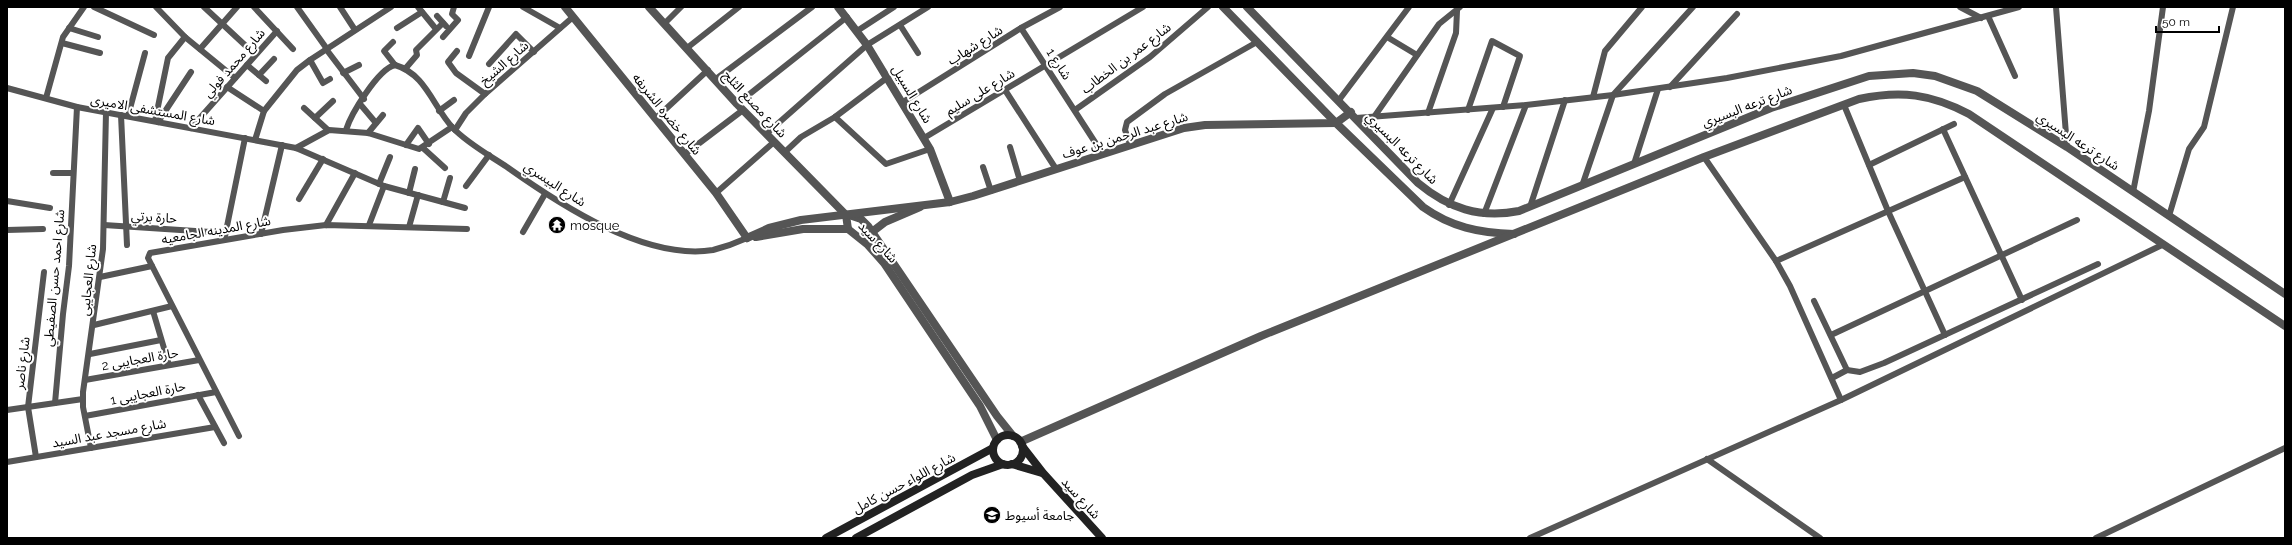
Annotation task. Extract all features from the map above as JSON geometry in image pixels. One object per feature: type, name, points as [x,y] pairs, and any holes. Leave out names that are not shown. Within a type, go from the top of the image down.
[{"type":"main road","points":[[1004,436],[1013,436],[1021,444],[1019,459],[1012,464],[1003,464],[995,458],[995,444],[1004,436]]},
{"type":"main road","name":"شارع اللواء حسن كامل","points":[[826,538],[995,444]]},
{"type":"main road","name":"شارع سيد","points":[[1021,444],[1043,473],[1102,538]]},
{"type":"main road","name":"شارع اللواء حسن كامل","points":[[856,538],[972,475],[1003,464]]},
{"type":"main road","name":"شارع سيد","points":[[1012,464],[1043,473]]},
{"type":"street","points":[[46,98],[62,43],[69,28],[84,7]]},
{"type":"street","points":[[94,7],[154,35]]},
{"type":"street","points":[[156,7],[185,36],[235,78]]},
{"type":"street","points":[[204,7],[247,46]]},
{"type":"street","points":[[200,49],[221,23],[238,7]]},
{"type":"street","points":[[254,7],[294,49]]},
{"type":"street","points":[[297,7],[376,123]]},
{"type":"street","points":[[340,7],[355,30]]},
{"type":"street","points":[[443,37],[458,20],[452,14],[454,7]]},
{"type":"street","points":[[469,56],[489,7]]},
{"type":"street","points":[[523,7],[560,28]]},
{"type":"street","name":"شارع خضره الشريفه","points":[[565,7],[716,193],[747,238]]},
{"type":"street","name":"شارع مصنع الثلج","points":[[649,7],[766,134],[846,215]]},
{"type":"street","points":[[665,23],[681,7]]},
{"type":"street","points":[[687,48],[738,7]]},
{"type":"street","points":[[716,79],[812,7]]},
{"type":"street","name":"شارع السبيل","points":[[838,7],[868,45],[924,138],[930,149],[950,202]]},
{"type":"street","points":[[857,31],[894,7]]},
{"type":"street","points":[[766,134],[868,45],[928,7]]},
{"type":"street","name":"شارع شهاب","points":[[903,102],[1021,28],[1060,7]]},
{"type":"street","name":"شارع على سليم","points":[[924,138],[1143,7]]},
{"type":"street","name":"شارع عمر بن الخطاب","points":[[1075,110],[1150,57],[1208,7]]},
{"type":"street","points":[[1223,7],[1336,123],[1410,196],[1436,216],[1466,229],[1517,235]]},
{"type":"street","name":"شارع ترعه البسيري","points":[[1247,7],[1418,183],[1432,195],[1449,205],[1484,214],[1507,213],[1530,207],[1771,108],[1847,82],[1891,73],[1935,76],[1978,91],[2067,147],[2285,294]]},
{"type":"street","points":[[1339,100],[1409,7]]},
{"type":"street","points":[[1593,97],[1605,51],[1642,7]]},
{"type":"street","points":[[1582,186],[1613,95],[1692,7]]},
{"type":"street","points":[[1960,7],[1981,18]]},
{"type":"street","points":[[1336,123],[1353,115],[1374,117],[1494,108],[1670,87],[1841,56],[2019,7]]},
{"type":"street","points":[[2056,7],[2067,147]]},
{"type":"street","points":[[2133,192],[2149,111],[2163,7]]},
{"type":"street","points":[[2169,216],[2189,149],[2204,127],[2234,7]]},
{"type":"street","points":[[255,140],[264,111],[297,70],[326,49],[389,8]]},
{"type":"street","points":[[397,28],[420,9],[436,30]]},
{"type":"street","points":[[1374,117],[1439,24],[1458,9]]},
{"type":"street","points":[[1428,113],[1456,33],[1458,9]]},
{"type":"street","points":[[1670,87],[1736,14]]},
{"type":"street","points":[[437,16],[450,30]]},
{"type":"street","points":[[1988,16],[2015,76]]},
{"type":"street","name":"شارع الشيخ","points":[[453,129],[466,113],[485,94],[573,17]]},
{"type":"street","points":[[685,154],[847,17]]},
{"type":"street","points":[[405,69],[417,55],[416,50],[443,23]]},
{"type":"street","points":[[900,25],[918,53]]},
{"type":"street","points":[[69,28],[98,37]]},
{"type":"street","name":"شارع 1","points":[[1021,28],[1047,65],[1102,153]]},
{"type":"street","name":"شارع محمد فولي","points":[[191,128],[277,31]]},
{"type":"street","points":[[489,64],[516,34],[534,52]]},
{"type":"street","points":[[156,122],[168,58],[185,36]]},
{"type":"street","points":[[1387,37],[1417,55]]},
{"type":"street","points":[[1468,110],[1492,41],[1520,56],[1503,107]]},
{"type":"street","points":[[346,130],[362,101],[383,72],[395,65],[384,51],[393,42]]},
{"type":"street","points":[[1130,144],[1125,130],[1127,122],[1165,94],[1257,42]]},
{"type":"street","points":[[62,43],[100,53]]},
{"type":"street","points":[[457,51],[448,62],[456,73],[485,94]]},
{"type":"street","points":[[128,116],[145,53]]},
{"type":"street","points":[[259,75],[274,58]]},
{"type":"street","points":[[310,60],[323,83],[330,79]]},
{"type":"street","points":[[343,73],[359,64]]},
{"type":"street","points":[[247,65],[266,81]]},
{"type":"street","name":"شارع البيسري","points":[[395,65],[405,69],[423,84],[453,129],[545,194],[592,221],[617,232],[662,246],[683,250],[712,250],[730,246],[780,224],[846,215]]},
{"type":"street","points":[[656,118],[708,70]]},
{"type":"street","points":[[156,122],[191,72]]},
{"type":"street","points":[[785,152],[801,137],[835,117],[888,77]]},
{"type":"street","points":[[227,87],[264,111]]},
{"type":"street","name":"شارع المستشفى الاميرى","points":[[7,88],[77,107],[296,148],[382,185],[465,208]]},
{"type":"street","points":[[1634,164],[1658,89]]},
{"type":"street","points":[[1005,90],[1056,169]]},
{"type":"street","points":[[1021,444],[1261,336],[1517,235],[1704,157],[1859,99],[1881,94],[1904,94],[1927,97],[1949,104],[1969,114],[2162,245],[2285,326]]},
{"type":"street","points":[[440,111],[454,100]]},
{"type":"street","points":[[1530,207],[1565,100]]},
{"type":"street","points":[[315,118],[333,101]]},
{"type":"street","points":[[1484,214],[1526,105]]},
{"type":"street","points":[[1844,105],[1888,211],[1945,335]]},
{"type":"street","name":"شارع احمد حسن الصفيطي","points":[[55,403],[69,266],[72,173],[77,107]]},
{"type":"street","points":[[304,108],[328,130]]},
{"type":"street","points":[[1449,205],[1494,108]]},
{"type":"street","name":"شارع العجايبى","points":[[91,448],[83,399],[100,277],[104,225],[106,112]]},
{"type":"street","points":[[121,115],[127,245]]},
{"type":"street","points":[[368,133],[383,115]]},
{"type":"street","points":[[835,117],[886,164],[930,149]]},
{"type":"street","name":"شارع عبد الرحمن بن عوف","points":[[846,215],[932,203],[950,202],[991,191],[1130,144],[1195,126],[1336,123]]},
{"type":"street","points":[[1868,165],[1954,124]]},
{"type":"street","points":[[406,145],[418,128],[429,144]]},
{"type":"street","points":[[296,148],[328,130],[346,130],[368,133],[417,149],[423,148],[453,129]]},
{"type":"street","points":[[1943,129],[2022,300]]},
{"type":"street","points":[[224,241],[245,138]]},
{"type":"street","points":[[716,193],[774,142]]},
{"type":"street","points":[[261,234],[282,145]]},
{"type":"street","points":[[1010,147],[1020,181]]},
{"type":"street","points":[[423,148],[445,168]]},
{"type":"street","points":[[466,186],[489,155]]},
{"type":"street","points":[[369,225],[390,157]]},
{"type":"street","points":[[1704,157],[1776,261],[1790,286],[1841,400]]},
{"type":"street","points":[[299,200],[324,159]]},
{"type":"street","points":[[409,193],[415,168]]},
{"type":"street","points":[[983,168],[991,191]]},
{"type":"street","points":[[53,173],[72,173]]},
{"type":"street","points":[[326,225],[355,173]]},
{"type":"street","points":[[1776,261],[1965,176]]},
{"type":"street","points":[[443,202],[450,178]]},
{"type":"street","points":[[523,232],[545,194]]},
{"type":"street","points":[[409,227],[418,196]]},
{"type":"street","points":[[7,201],[50,208]]},
{"type":"street","name":"شارع عبد الرحمن بن عوف","points":[[872,232],[885,222],[932,203]]},
{"type":"street","name":"شارع سيد","points":[[995,444],[980,406],[884,263],[868,245],[848,229],[846,215],[861,219],[872,232],[994,412],[1013,436]]},
{"type":"street","points":[[1831,336],[2077,220]]},
{"type":"street","name":"حارة برتي","points":[[104,225],[226,233]]},
{"type":"street","name":"شارع المدينه الجامعيه","points":[[152,266],[148,258],[150,253],[261,234],[326,225],[369,225],[467,229]]},
{"type":"street","points":[[7,230],[43,229]]},
{"type":"street","name":"شارع البيسري","points":[[747,238],[803,229],[848,229]]},
{"type":"street","points":[[1530,538],[1841,400],[2162,245]]},
{"type":"street","points":[[1832,378],[1847,370],[1863,372],[2098,264]]},
{"type":"street","points":[[100,277],[152,266],[239,436]]},
{"type":"street","name":"شارع ناصر","points":[[36,457],[28,407],[44,272]]},
{"type":"street","points":[[1814,300],[1847,370]]},
{"type":"street","points":[[94,325],[172,306]]},
{"type":"street","points":[[153,311],[169,365]]},
{"type":"street","points":[[90,354],[161,340]]},
{"type":"street","name":"حارة العجايبى 2","points":[[85,380],[199,360]]},
{"type":"street","name":"حارة العجايبى 1","points":[[85,416],[216,392]]},
{"type":"street","points":[[198,395],[224,443]]},
{"type":"street","points":[[7,410],[83,399]]},
{"type":"street","name":"شارع مسجد عبد السيد","points":[[7,462],[215,427]]},
{"type":"street","points":[[2096,538],[2285,448]]},
{"type":"street","points":[[1707,459],[1820,538]]},
{"type":"place","name":"mosque","points":[[557,225]]},
{"type":"place","name":"جامعة أسيوط","points":[[992,515]]}]
